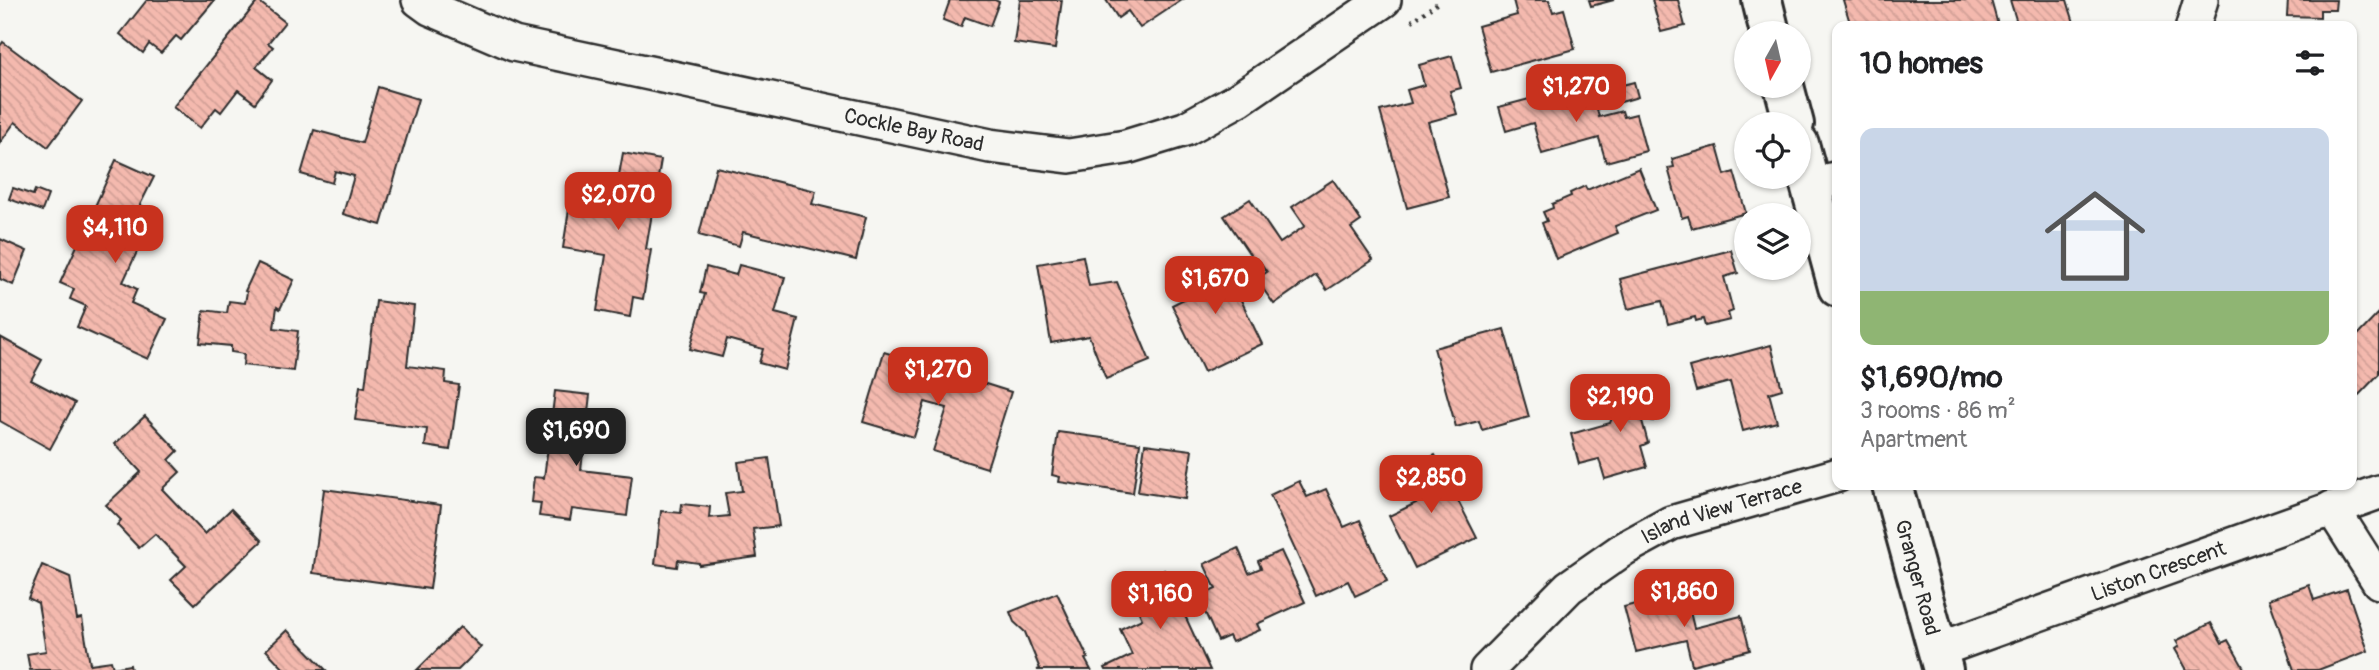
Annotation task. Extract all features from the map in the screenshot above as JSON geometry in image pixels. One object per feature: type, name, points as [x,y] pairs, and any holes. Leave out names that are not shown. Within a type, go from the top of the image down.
[{"type":"street","name":"Cockle Bay Road","points":[[419,0],[430,8],[514,44],[990,146],[1069,156],[1126,147],[1185,128],[1238,99],[1384,0]]},
{"type":"street","points":[[1762,0],[1767,21]]},
{"type":"street","points":[[2195,21],[2201,0]]},
{"type":"street","points":[[1811,162],[1824,182],[1832,242]]},
{"type":"street","name":"Island View Terrace","points":[[1487,670],[1569,587],[1625,548],[1671,523],[1832,477]]},
{"type":"street","name":"Granger Road","points":[[1893,490],[1941,660]]},
{"type":"street","name":"Liston Crescent","points":[[1941,660],[2379,492]]},
{"type":"street","points":[[2332,508],[2379,582]]},
{"type":"path","points":[[1405,25],[1439,2]]},
{"type":"building","points":[[147,0],[214,1],[181,40],[176,36],[161,53],[149,44],[143,53],[120,34]]},
{"type":"building","points":[[950,0],[999,2],[990,26],[965,17],[961,27],[943,20]]},
{"type":"building","points":[[1020,0],[1062,0],[1055,49],[1014,43]]},
{"type":"building","points":[[1106,0],[1182,0],[1140,28],[1128,11],[1118,18]]},
{"type":"building","points":[[1513,0],[1549,0],[1553,12],[1564,9],[1575,49],[1491,72],[1478,26],[1517,15]]},
{"type":"building","points":[[1589,0],[1614,0],[1591,6]]},
{"type":"building","points":[[1652,0],[1678,0],[1685,26],[1661,32]]},
{"type":"building","points":[[1843,0],[1991,0],[1997,21],[1849,21]]},
{"type":"building","points":[[2010,0],[2067,0],[2073,21],[2016,21]]},
{"type":"building","points":[[2288,0],[2336,0],[2335,10],[2320,10],[2320,17],[2287,16]]},
{"type":"building","points":[[258,1],[285,22],[268,43],[273,47],[256,67],[272,80],[255,103],[238,90],[221,112],[216,108],[200,128],[173,107]]},
{"type":"building","points":[[3,42],[82,101],[48,147],[15,122],[0,143],[0,46]]},
{"type":"building","points":[[1452,56],[1461,88],[1450,91],[1457,114],[1428,122],[1449,197],[1407,208],[1380,111],[1411,103],[1407,90],[1424,85],[1419,65]]},
{"type":"building","points":[[1634,82],[1638,97],[1604,107],[1599,91]]},
{"type":"building","points":[[378,87],[418,99],[381,225],[343,214],[354,176],[335,171],[332,183],[301,174],[314,130],[362,143]]},
{"type":"building","points":[[1591,88],[1599,117],[1622,111],[1624,117],[1636,114],[1646,151],[1606,162],[1599,138],[1542,154],[1533,123],[1506,131],[1499,107],[1544,95],[1546,101]]},
{"type":"building","points":[[1717,146],[1725,175],[1734,172],[1734,189],[1739,189],[1743,203],[1734,203],[1734,216],[1692,228],[1688,216],[1682,218],[1668,168],[1674,167],[1672,159]]},
{"type":"building","points":[[623,153],[661,160],[646,249],[651,250],[643,299],[633,297],[630,317],[597,311],[606,255],[563,248],[572,190],[610,196],[611,185],[617,186]]},
{"type":"building","points":[[116,160],[154,177],[140,205],[155,213],[123,282],[137,289],[131,303],[167,319],[148,359],[77,327],[86,306],[70,299],[74,289],[60,283]]},
{"type":"building","points":[[716,167],[816,191],[812,204],[866,217],[856,260],[743,232],[739,246],[699,235]]},
{"type":"building","points":[[1639,168],[1656,210],[1615,226],[1618,233],[1556,259],[1542,223],[1547,221],[1543,212],[1585,186],[1587,190]]},
{"type":"building","points":[[1333,180],[1361,221],[1351,228],[1373,260],[1327,290],[1316,275],[1274,304],[1256,279],[1267,272],[1260,262],[1257,265],[1224,216],[1250,199],[1280,243],[1305,226],[1292,207]]},
{"type":"building","points":[[13,188],[33,195],[35,190],[48,195],[42,211],[9,199]]},
{"type":"building","points":[[0,239],[27,251],[13,285],[0,279]]},
{"type":"building","points":[[1731,250],[1734,274],[1724,277],[1733,311],[1728,313],[1730,320],[1705,326],[1703,319],[1696,321],[1695,317],[1668,324],[1662,301],[1628,309],[1620,279]]},
{"type":"building","points":[[1083,256],[1089,286],[1117,282],[1150,361],[1106,379],[1089,336],[1051,343],[1038,264]]},
{"type":"building","points":[[1221,258],[1262,344],[1204,372],[1172,305],[1188,297],[1179,278]]},
{"type":"building","points":[[258,263],[294,280],[280,309],[277,307],[274,328],[298,331],[293,371],[243,365],[244,354],[231,352],[231,346],[200,343],[204,310],[227,313],[229,301],[245,303],[245,291]]},
{"type":"building","points":[[739,265],[785,277],[775,313],[798,319],[785,370],[759,363],[763,349],[727,339],[722,357],[690,349],[705,294],[700,293],[706,267],[736,275]]},
{"type":"building","points":[[376,301],[414,306],[407,366],[446,371],[445,383],[459,385],[450,450],[425,446],[427,429],[355,420],[360,386],[365,387]]},
{"type":"building","points":[[2379,313],[2379,374],[2357,397],[2357,336]]},
{"type":"building","points":[[1504,329],[1529,417],[1482,430],[1479,421],[1456,427],[1434,348]]},
{"type":"building","points":[[0,337],[42,360],[31,380],[75,403],[50,449],[0,421]]},
{"type":"building","points":[[1771,345],[1782,389],[1769,393],[1777,422],[1743,431],[1730,382],[1696,391],[1689,367]]},
{"type":"building","points":[[884,352],[1011,392],[987,468],[933,451],[947,408],[925,402],[914,437],[863,422]]},
{"type":"building","points":[[1627,380],[1663,395],[1653,421],[1641,417],[1648,443],[1641,446],[1647,467],[1605,479],[1599,459],[1579,464],[1571,434],[1610,423]]},
{"type":"building","points":[[555,391],[590,395],[581,470],[632,476],[627,516],[572,509],[570,520],[539,516],[541,503],[531,502],[534,477],[544,478]]},
{"type":"building","points":[[145,416],[178,451],[169,460],[180,472],[162,489],[205,534],[231,509],[262,541],[195,604],[171,580],[186,566],[155,534],[139,548],[117,525],[121,520],[106,505],[141,472],[115,444]]},
{"type":"building","points":[[1058,432],[1140,443],[1133,493],[1059,482],[1060,477],[1052,475]]},
{"type":"building","points":[[1145,444],[1192,450],[1185,499],[1138,492]]},
{"type":"building","points":[[1435,455],[1477,538],[1415,568],[1389,516],[1416,503],[1400,472]]},
{"type":"building","points":[[769,458],[779,526],[753,529],[757,557],[699,565],[678,560],[677,567],[655,564],[661,511],[681,513],[682,504],[710,507],[709,518],[729,516],[725,493],[742,491],[738,462]]},
{"type":"building","points":[[1299,481],[1307,497],[1326,489],[1344,527],[1360,520],[1387,581],[1355,596],[1348,581],[1316,596],[1270,495]]},
{"type":"building","points":[[324,489],[441,505],[430,589],[313,573]]},
{"type":"building","points":[[1238,548],[1249,573],[1261,568],[1258,561],[1281,551],[1305,602],[1257,624],[1260,630],[1232,642],[1229,636],[1218,641],[1198,597],[1216,589],[1204,564]]},
{"type":"building","points":[[42,565],[70,577],[77,619],[82,618],[90,664],[111,661],[113,668],[130,665],[131,670],[30,670],[27,654],[46,651],[38,603],[28,598]]},
{"type":"building","points":[[1164,570],[1210,670],[1106,670],[1105,668],[1132,655],[1120,629],[1142,619],[1128,587]]},
{"type":"building","points":[[2309,585],[2314,600],[2347,589],[2368,651],[2318,670],[2294,670],[2269,599]]},
{"type":"building","points":[[1685,591],[1694,628],[1741,616],[1750,650],[1692,665],[1686,640],[1636,652],[1624,607]]},
{"type":"building","points":[[1057,593],[1088,658],[1085,659],[1091,670],[1037,670],[1040,669],[1025,632],[1014,622],[1010,612]]},
{"type":"building","points":[[2211,623],[2222,643],[2228,640],[2245,670],[2187,670],[2175,649],[2179,646],[2176,641]]},
{"type":"building","points":[[460,627],[481,647],[458,670],[417,670]]},
{"type":"building","points":[[287,630],[326,670],[285,670],[266,650]]}]
